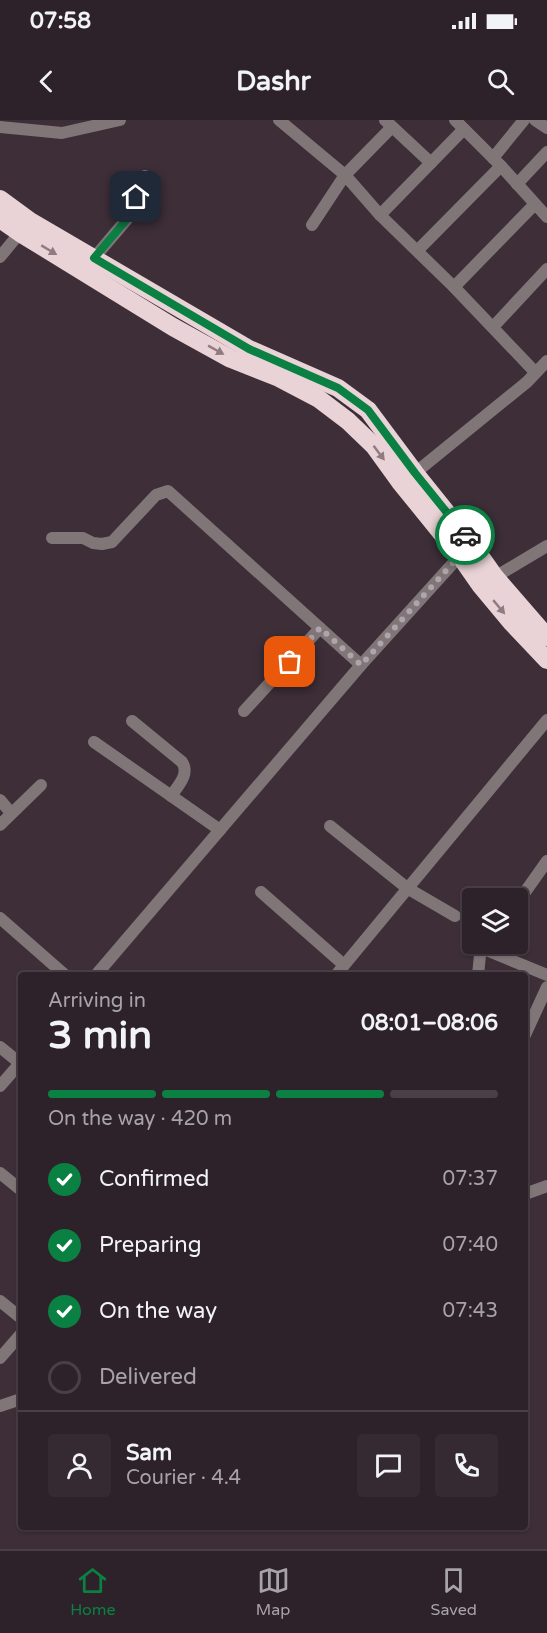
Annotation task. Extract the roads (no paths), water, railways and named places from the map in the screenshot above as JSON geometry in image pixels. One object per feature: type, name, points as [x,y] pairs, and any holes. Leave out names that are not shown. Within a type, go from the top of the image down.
[{"type":"highway","points":[[0,199],[25,227],[173,327],[231,359],[279,378],[319,399],[348,422],[374,446],[400,482],[495,577],[547,637]]},
{"type":"highway","points":[[0,219],[25,227],[94,258],[249,349],[338,388],[368,410],[415,473],[466,550],[480,586],[547,660]]},
{"type":"street","points":[[0,127],[62,133],[76,125],[120,120]]},
{"type":"street","points":[[279,120],[345,175],[380,215],[454,286],[535,372]]},
{"type":"street","points":[[418,250],[497,162],[524,120]]},
{"type":"street","points":[[535,120],[547,128]]},
{"type":"street","points":[[312,225],[345,175],[389,123],[431,162]]},
{"type":"street","points":[[380,215],[431,162],[459,125],[497,162],[547,217]]},
{"type":"street","points":[[517,184],[547,152]]},
{"type":"street","points":[[94,258],[128,218],[145,176]]},
{"type":"street","points":[[454,286],[534,205]]},
{"type":"street","points":[[0,257],[25,227]]},
{"type":"street","points":[[493,327],[547,269]]},
{"type":"street","points":[[173,327],[184,311]]},
{"type":"street","points":[[415,473],[510,396],[547,361]]},
{"type":"street","points":[[52,538],[83,538],[102,544],[112,542],[156,495],[168,491],[361,665]]},
{"type":"street","points":[[495,577],[547,546]]},
{"type":"street","points":[[99,972],[361,665],[466,550]]},
{"type":"street","points":[[244,711],[320,628]]},
{"type":"street","points":[[261,892],[340,970],[547,720]]},
{"type":"street","points":[[132,721],[182,762],[185,767],[186,773],[171,796]]},
{"type":"street","points":[[94,742],[220,830]]},
{"type":"street","points":[[0,825],[41,785]]},
{"type":"street","points":[[0,800],[11,813]]},
{"type":"street","points":[[330,826],[407,888],[455,916]]},
{"type":"street","points":[[528,888],[547,861]]},
{"type":"street","points":[[0,918],[62,972]]},
{"type":"street","points":[[478,972],[482,954]]},
{"type":"street","points":[[502,954],[547,975]]},
{"type":"street","points":[[528,1027],[547,987]]},
{"type":"street","points":[[0,1047],[18,1061]]},
{"type":"street","points":[[0,1086],[18,1066]]},
{"type":"street","points":[[0,1173],[18,1188]]},
{"type":"street","points":[[528,1193],[547,1186]]},
{"type":"street","points":[[0,1300],[18,1315]]},
{"type":"street","points":[[0,1359],[18,1338]]},
{"type":"street","points":[[0,1406],[18,1400]]}]
